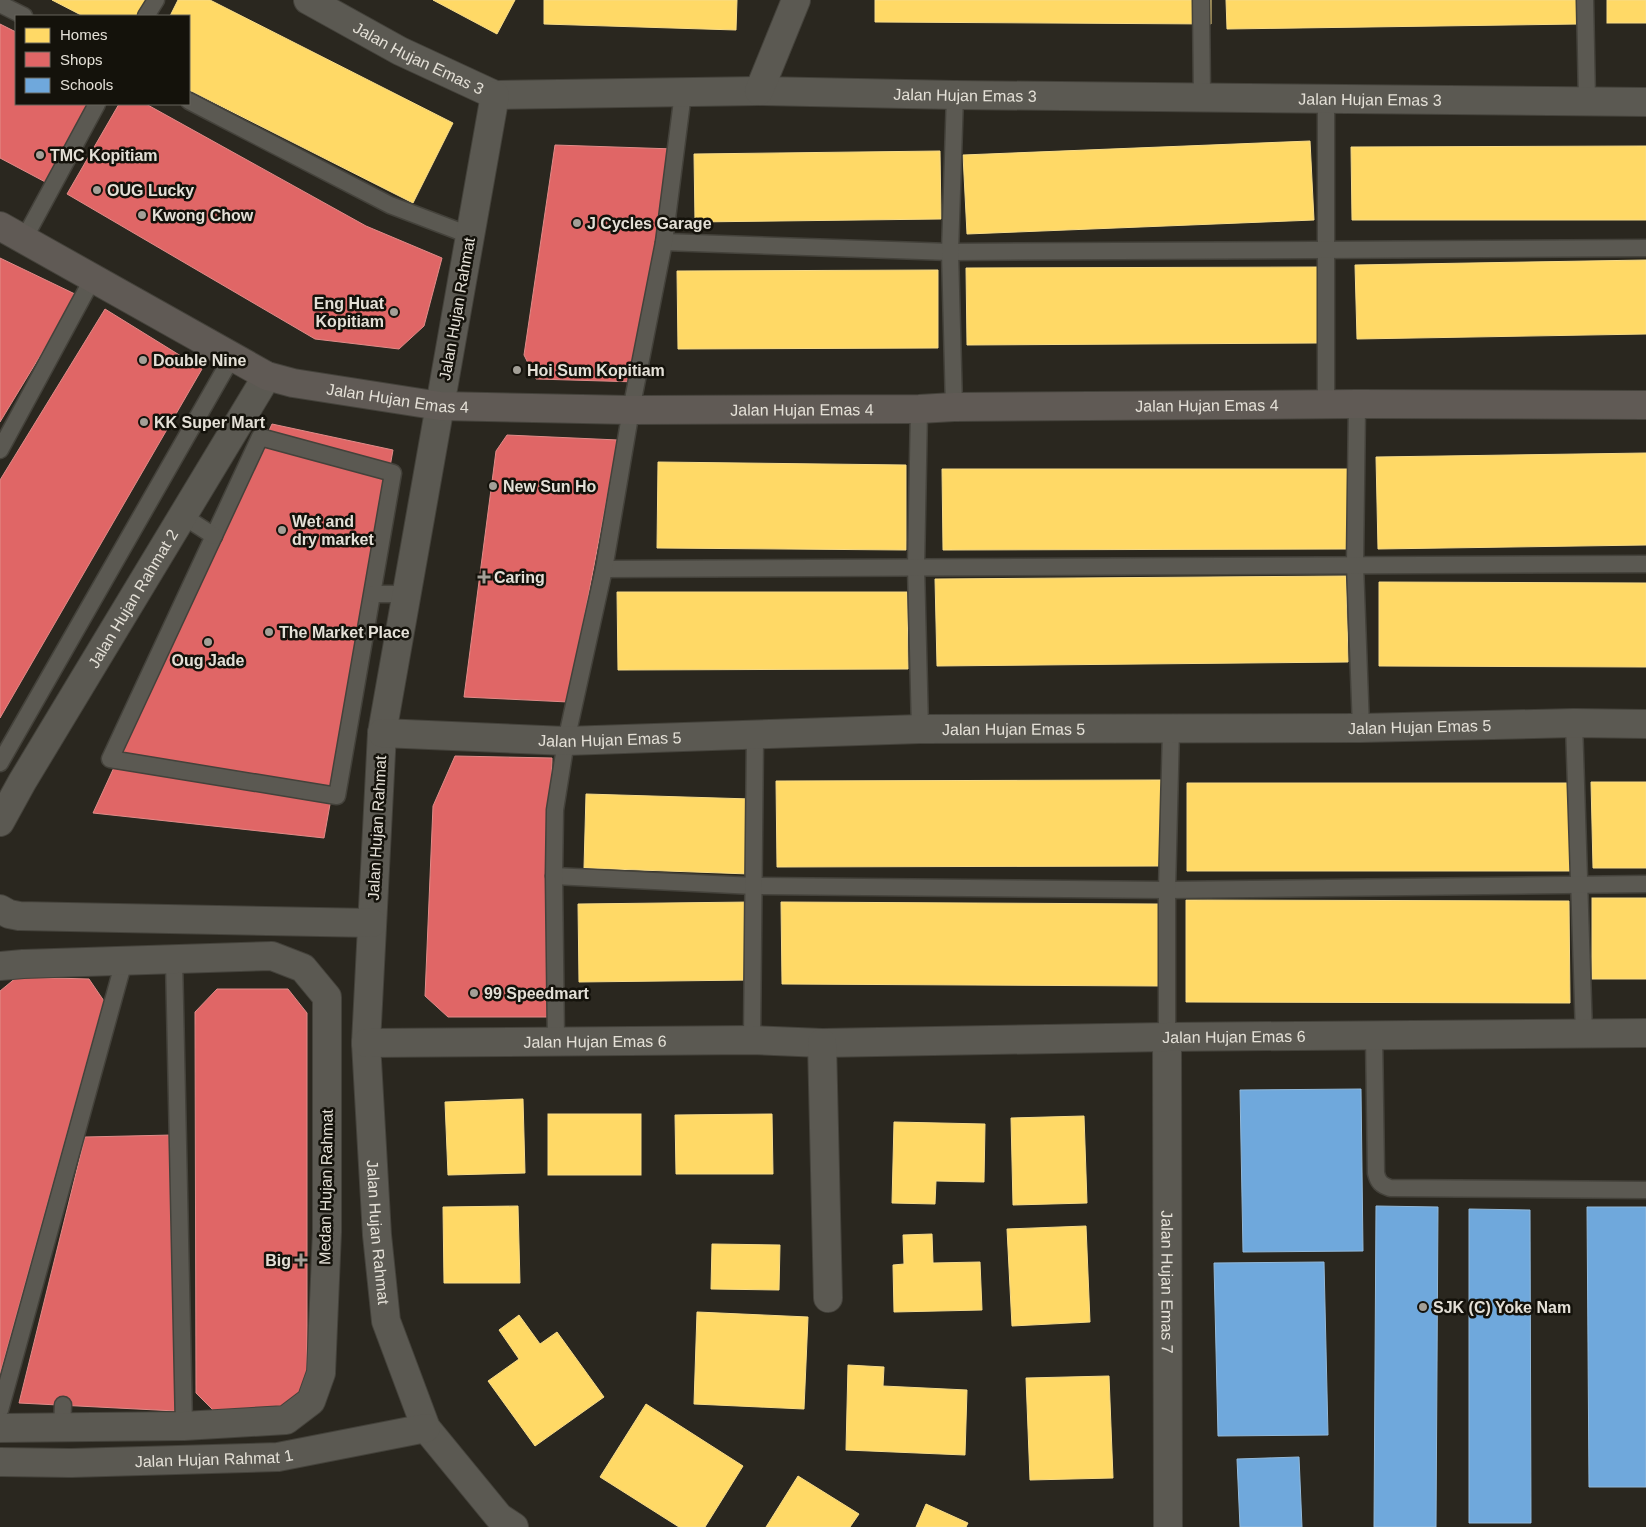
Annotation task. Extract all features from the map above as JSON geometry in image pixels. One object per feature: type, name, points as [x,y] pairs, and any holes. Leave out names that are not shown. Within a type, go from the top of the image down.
[{"type":"street","name":"Jalan Hujan Emas 3","points":[[308,0],[400,50],[494,96],[759,91],[955,95],[1646,102]]},
{"type":"street","points":[[759,91],[796,0]]},
{"type":"street","name":"Jalan Hujan Rahmat","points":[[494,96],[408,594],[382,733],[366,1043],[377,1235],[386,1321],[426,1428],[499,1517],[514,1527]]},
{"type":"street","name":"Jalan Hujan Emas 4","points":[[0,226],[267,376],[294,383],[440,406],[631,410],[1326,404],[1646,405]]},
{"type":"street","name":"Jalan Hujan Rahmat 2","points":[[0,822],[11,776],[183,516],[267,376]]},
{"type":"street","name":"Jalan Hujan Emas 5","points":[[382,733],[566,741],[920,729],[1361,728],[1574,722],[1646,724]]},
{"type":"street","points":[[0,909],[9,914],[19,916],[372,923]]},
{"type":"street","points":[[0,966],[272,956],[303,968],[327,997],[368,997]]},
{"type":"street","name":"Medan Hujan Rahmat","points":[[0,1428],[62,1416],[184,1426],[286,1420],[312,1401],[321,1373],[327,1232],[327,997]]},
{"type":"street","name":"Jalan Hujan Emas 6","points":[[366,1043],[752,1040],[822,1044],[1168,1037],[1646,1033]]},
{"type":"street","name":"Jalan Hujan Emas 7","points":[[1168,1037],[1168,1527]]},
{"type":"street","points":[[822,1044],[828,1298]]},
{"type":"street","name":"Jalan Hujan Rahmat 1","points":[[0,1462],[71,1463],[278,1457],[426,1428]]},
{"type":"lane","points":[[147,15],[156,0]]},
{"type":"lane","points":[[1201,0],[1202,98]]},
{"type":"lane","points":[[1585,0],[1586,101]]},
{"type":"lane","points":[[0,4],[22,15]]},
{"type":"lane","points":[[556,1041],[555,810],[566,741],[604,569],[631,410],[664,242],[683,93]]},
{"type":"lane","points":[[954,407],[950,252],[955,95]]},
{"type":"lane","points":[[1326,99],[1326,404]]},
{"type":"lane","points":[[190,102],[390,205],[470,235]]},
{"type":"lane","points":[[24,239],[96,105]]},
{"type":"lane","points":[[664,242],[950,252],[1646,248]]},
{"type":"lane","points":[[0,450],[93,278]]},
{"type":"lane","points":[[0,763],[232,356]]},
{"type":"lane","points":[[1357,404],[1356,565],[1361,728]]},
{"type":"lane","points":[[920,409],[916,567],[920,729]]},
{"type":"lane","points":[[260,437],[393,473],[373,594],[337,796],[110,759],[260,437]]},
{"type":"lane","points":[[183,516],[214,536]]},
{"type":"lane","points":[[604,569],[1646,564]]},
{"type":"lane","points":[[373,594],[408,594]]},
{"type":"lane","points":[[1574,722],[1584,1034]]},
{"type":"lane","points":[[1168,1037],[1167,890],[1171,729]]},
{"type":"lane","points":[[752,1040],[755,735]]},
{"type":"lane","points":[[554,876],[754,886],[1167,890],[1646,884]]},
{"type":"lane","points":[[174,960],[184,1426]]},
{"type":"lane","points":[[0,1410],[124,961]]},
{"type":"lane","points":[[1374,1035],[1376,1173],[1378,1181],[1383,1186],[1390,1188],[1646,1190]]},
{"type":"building: Homes","points":[[52,0],[148,0],[140,15],[81,15]]},
{"type":"building: Homes","points":[[178,0],[210,0],[453,123],[413,203],[190,91],[190,15],[170,15]]},
{"type":"building: Homes","points":[[433,0],[515,0],[497,34]]},
{"type":"building: Homes","points":[[544,0],[737,0],[736,30],[544,24]]},
{"type":"building: Homes","points":[[875,0],[1211,0],[1211,24],[875,22]]},
{"type":"building: Homes","points":[[1226,0],[1579,0],[1579,24],[1227,29]]},
{"type":"building: Homes","points":[[1607,0],[1646,0],[1646,23],[1607,23]]},
{"type":"building: Homes","points":[[1310,141],[1314,220],[967,234],[963,155]]},
{"type":"building: Homes","points":[[1646,146],[1646,220],[1352,220],[1351,147]]},
{"type":"building: Homes","points":[[940,151],[941,219],[695,222],[694,154]]},
{"type":"building: Homes","points":[[1646,260],[1646,334],[1357,339],[1355,265]]},
{"type":"building: Homes","points":[[1318,267],[1318,343],[967,345],[966,268]]},
{"type":"building: Homes","points":[[938,270],[938,348],[678,349],[677,271]]},
{"type":"building: Homes","points":[[1646,453],[1646,545],[1378,549],[1376,457]]},
{"type":"building: Homes","points":[[658,462],[906,465],[906,550],[657,548]]},
{"type":"building: Homes","points":[[942,469],[1349,469],[1349,549],[943,550]]},
{"type":"building: Homes","points":[[1346,576],[1348,662],[937,666],[935,579]]},
{"type":"building: Homes","points":[[1379,582],[1646,583],[1646,667],[1379,666]]},
{"type":"building: Homes","points":[[617,592],[907,592],[908,669],[618,670]]},
{"type":"building: Homes","points":[[1161,780],[1162,866],[777,867],[776,781]]},
{"type":"building: Homes","points":[[1591,782],[1646,782],[1646,868],[1593,868]]},
{"type":"building: Homes","points":[[1187,783],[1569,783],[1570,871],[1187,871]]},
{"type":"building: Homes","points":[[586,794],[751,799],[749,874],[584,868]]},
{"type":"building: Homes","points":[[1592,898],[1646,898],[1646,979],[1592,979]]},
{"type":"building: Homes","points":[[1186,900],[1569,901],[1570,1003],[1186,1002]]},
{"type":"building: Homes","points":[[751,902],[752,980],[579,982],[578,904]]},
{"type":"building: Homes","points":[[781,902],[1159,904],[1159,986],[782,984]]},
{"type":"building: Homes","points":[[523,1099],[525,1173],[448,1175],[445,1102]]},
{"type":"building: Homes","points":[[548,1114],[641,1114],[641,1175],[548,1175]]},
{"type":"building: Homes","points":[[772,1114],[773,1174],[676,1174],[675,1115]]},
{"type":"building: Homes","points":[[1084,1116],[1087,1203],[1013,1205],[1011,1118]]},
{"type":"building: Homes","points":[[894,1122],[985,1124],[984,1182],[936,1181],[935,1204],[892,1203]]},
{"type":"building: Homes","points":[[518,1206],[520,1283],[444,1283],[443,1207]]},
{"type":"building: Homes","points":[[1086,1226],[1090,1322],[1012,1326],[1007,1229]]},
{"type":"building: Homes","points":[[932,1234],[933,1263],[980,1262],[982,1310],[894,1312],[893,1265],[904,1264],[903,1235]]},
{"type":"building: Homes","points":[[712,1244],[780,1245],[779,1290],[711,1289]]},
{"type":"building: Homes","points":[[697,1312],[808,1317],[804,1409],[694,1404]]},
{"type":"building: Homes","points":[[519,1315],[540,1344],[557,1332],[604,1397],[535,1446],[488,1381],[519,1359],[499,1330]]},
{"type":"building: Homes","points":[[848,1365],[884,1367],[883,1386],[967,1390],[965,1455],[846,1450]]},
{"type":"building: Homes","points":[[1109,1376],[1113,1478],[1030,1480],[1026,1378]]},
{"type":"building: Homes","points":[[646,1404],[743,1466],[705,1527],[679,1527],[600,1477]]},
{"type":"building: Homes","points":[[798,1476],[859,1514],[850,1527],[766,1527]]},
{"type":"building: Homes","points":[[926,1504],[968,1523],[966,1527],[916,1527]]},
{"type":"building: Shops","points":[[0,24],[15,32],[15,105],[93,105],[51,185],[0,158]]},
{"type":"building: Shops","points":[[118,105],[148,105],[366,226],[442,258],[424,326],[399,349],[315,339],[67,194]]},
{"type":"building: Shops","points":[[555,145],[674,149],[638,382],[536,379],[524,355]]},
{"type":"building: Shops","points":[[0,258],[77,295],[0,422]]},
{"type":"building: Shops","points":[[105,309],[202,369],[0,718],[0,480]]},
{"type":"building: Shops","name":"The Market Place","points":[[272,424],[393,450],[324,838],[93,813]]},
{"type":"building: Shops","points":[[507,435],[618,440],[568,702],[464,697],[496,451]]},
{"type":"building: Shops","points":[[455,756],[552,758],[548,1017],[448,1017],[425,996],[433,806]]},
{"type":"building: Shops","points":[[17,977],[89,979],[104,1001],[0,1374],[0,991]]},
{"type":"building: Shops","points":[[217,989],[288,989],[307,1013],[307,1388],[284,1415],[218,1415],[196,1393],[195,1012]]},
{"type":"building: Shops","points":[[172,1135],[176,1411],[19,1403],[85,1137]]},
{"type":"building: Schools","points":[[1361,1089],[1363,1251],[1243,1252],[1240,1090]]},
{"type":"building: Schools","points":[[1376,1206],[1438,1207],[1436,1527],[1374,1527]]},
{"type":"building: Schools","points":[[1587,1207],[1646,1207],[1646,1487],[1589,1487]]},
{"type":"building: Schools","points":[[1469,1209],[1530,1210],[1531,1523],[1469,1523]]},
{"type":"building: Schools","points":[[1324,1262],[1328,1435],[1218,1436],[1214,1263]]},
{"type":"building: Schools","points":[[1299,1457],[1302,1527],[1240,1527],[1237,1459]]},
{"type":"place","name":"TMC Kopitiam","points":[[40,155]]},
{"type":"place","name":"OUG Lucky","points":[[97,190]]},
{"type":"place","name":"Kwong Chow","points":[[142,215]]},
{"type":"place","name":"J Cycles Garage","points":[[577,223]]},
{"type":"place","name":"Eng Huat Kopitiam","points":[[394,312]]},
{"type":"place","name":"Double Nine","points":[[143,360]]},
{"type":"place","name":"Hoi Sum Kopitiam","points":[[517,370]]},
{"type":"place","name":"KK Super Mart","points":[[144,422]]},
{"type":"place","name":"New Sun Ho","points":[[493,486]]},
{"type":"place","name":"Wet and dry market","points":[[282,530]]},
{"type":"place","name":"Caring","points":[[484,577]]},
{"type":"place","name":"The Market Place","points":[[269,632]]},
{"type":"place","name":"Oug Jade","points":[[208,642]]},
{"type":"place","name":"99 Speedmart","points":[[474,993]]},
{"type":"place","name":"Big","points":[[301,1260]]},
{"type":"place","name":"SJK (C) Yoke Nam","points":[[1423,1307]]}]
